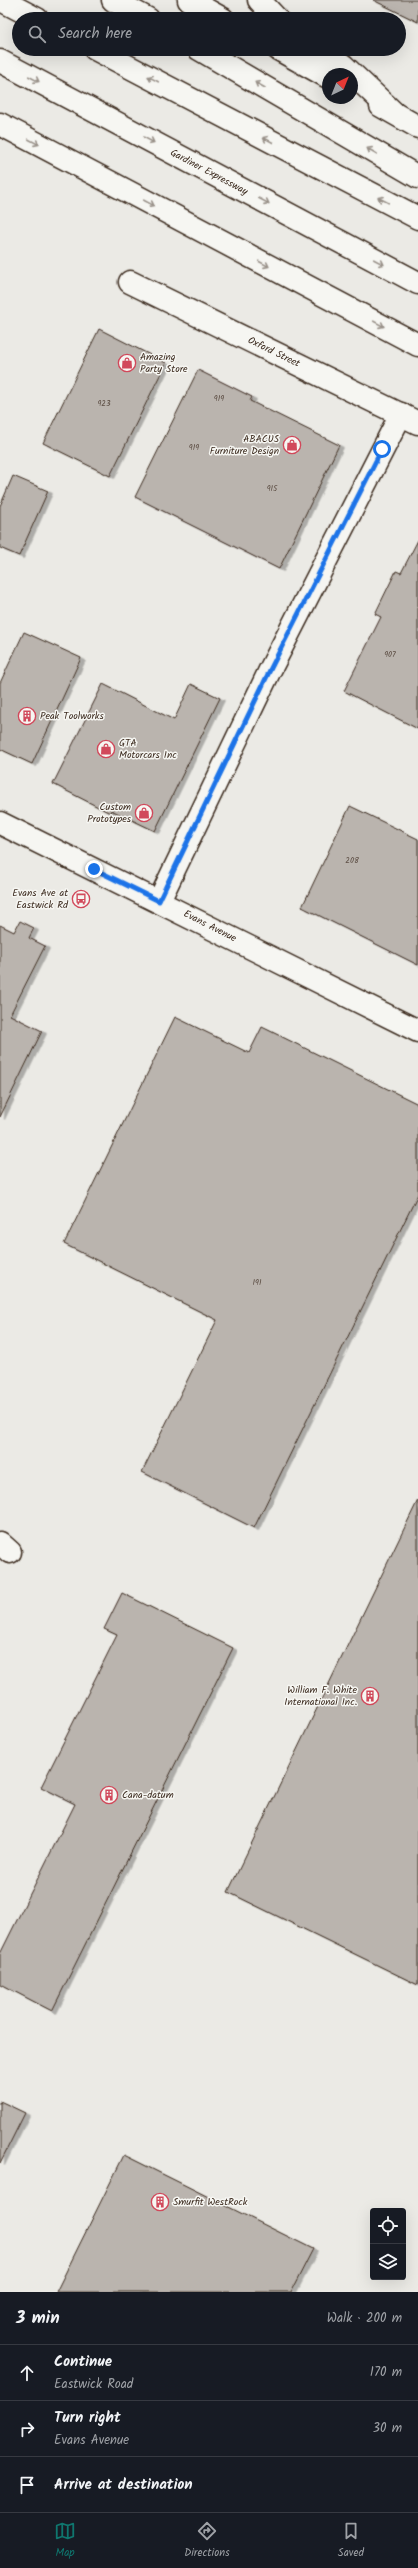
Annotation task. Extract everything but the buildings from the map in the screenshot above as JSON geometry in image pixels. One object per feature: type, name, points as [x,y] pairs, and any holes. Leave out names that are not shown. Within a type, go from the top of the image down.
[{"type":"main road","points":[[1,0],[24,12]]},
{"type":"main road","points":[[113,0],[135,12]]},
{"type":"main road","points":[[189,0],[210,12]]},
{"type":"main road","points":[[258,0],[270,12]]},
{"type":"main road","points":[[108,56],[418,218]]},
{"type":"main road","points":[[211,56],[418,177]]},
{"type":"main road","points":[[290,56],[322,74]]},
{"type":"main road","points":[[330,56],[344,66],[393,112]]},
{"type":"main road","name":"Gardiner Expressway","points":[[0,61],[418,283]]},
{"type":"main road","points":[[358,93],[418,127]]},
{"type":"main road","points":[[0,124],[418,345]]},
{"type":"main road","name":"Oxford Street","points":[[130,282],[409,418]]},
{"type":"main road","points":[[159,901],[270,670],[409,418]]},
{"type":"main road","name":"Evans Avenue","points":[[0,824],[159,901],[418,1031]]},
{"type":"place","name":"Amazing Party Store","points":[[127,363]]},
{"type":"place","name":"ABACUS Furniture Design","points":[[292,445]]},
{"type":"place","name":"Peak Toolworks","points":[[27,716]]},
{"type":"place","name":"GTA Motorcars Inc","points":[[106,749]]},
{"type":"place","name":"Custom Prototypes","points":[[144,813]]},
{"type":"place","name":"Evans Ave at Eastwick Rd","points":[[81,899]]},
{"type":"place","name":"William F. White International Inc.","points":[[370,1696]]},
{"type":"place","name":"Cana-datum","points":[[109,1795]]},
{"type":"place","name":"Smurfit WestRock","points":[[160,2202]]},
{"type":"route","points":[[94,869],[159,901],[270,670],[382,449]]}]
